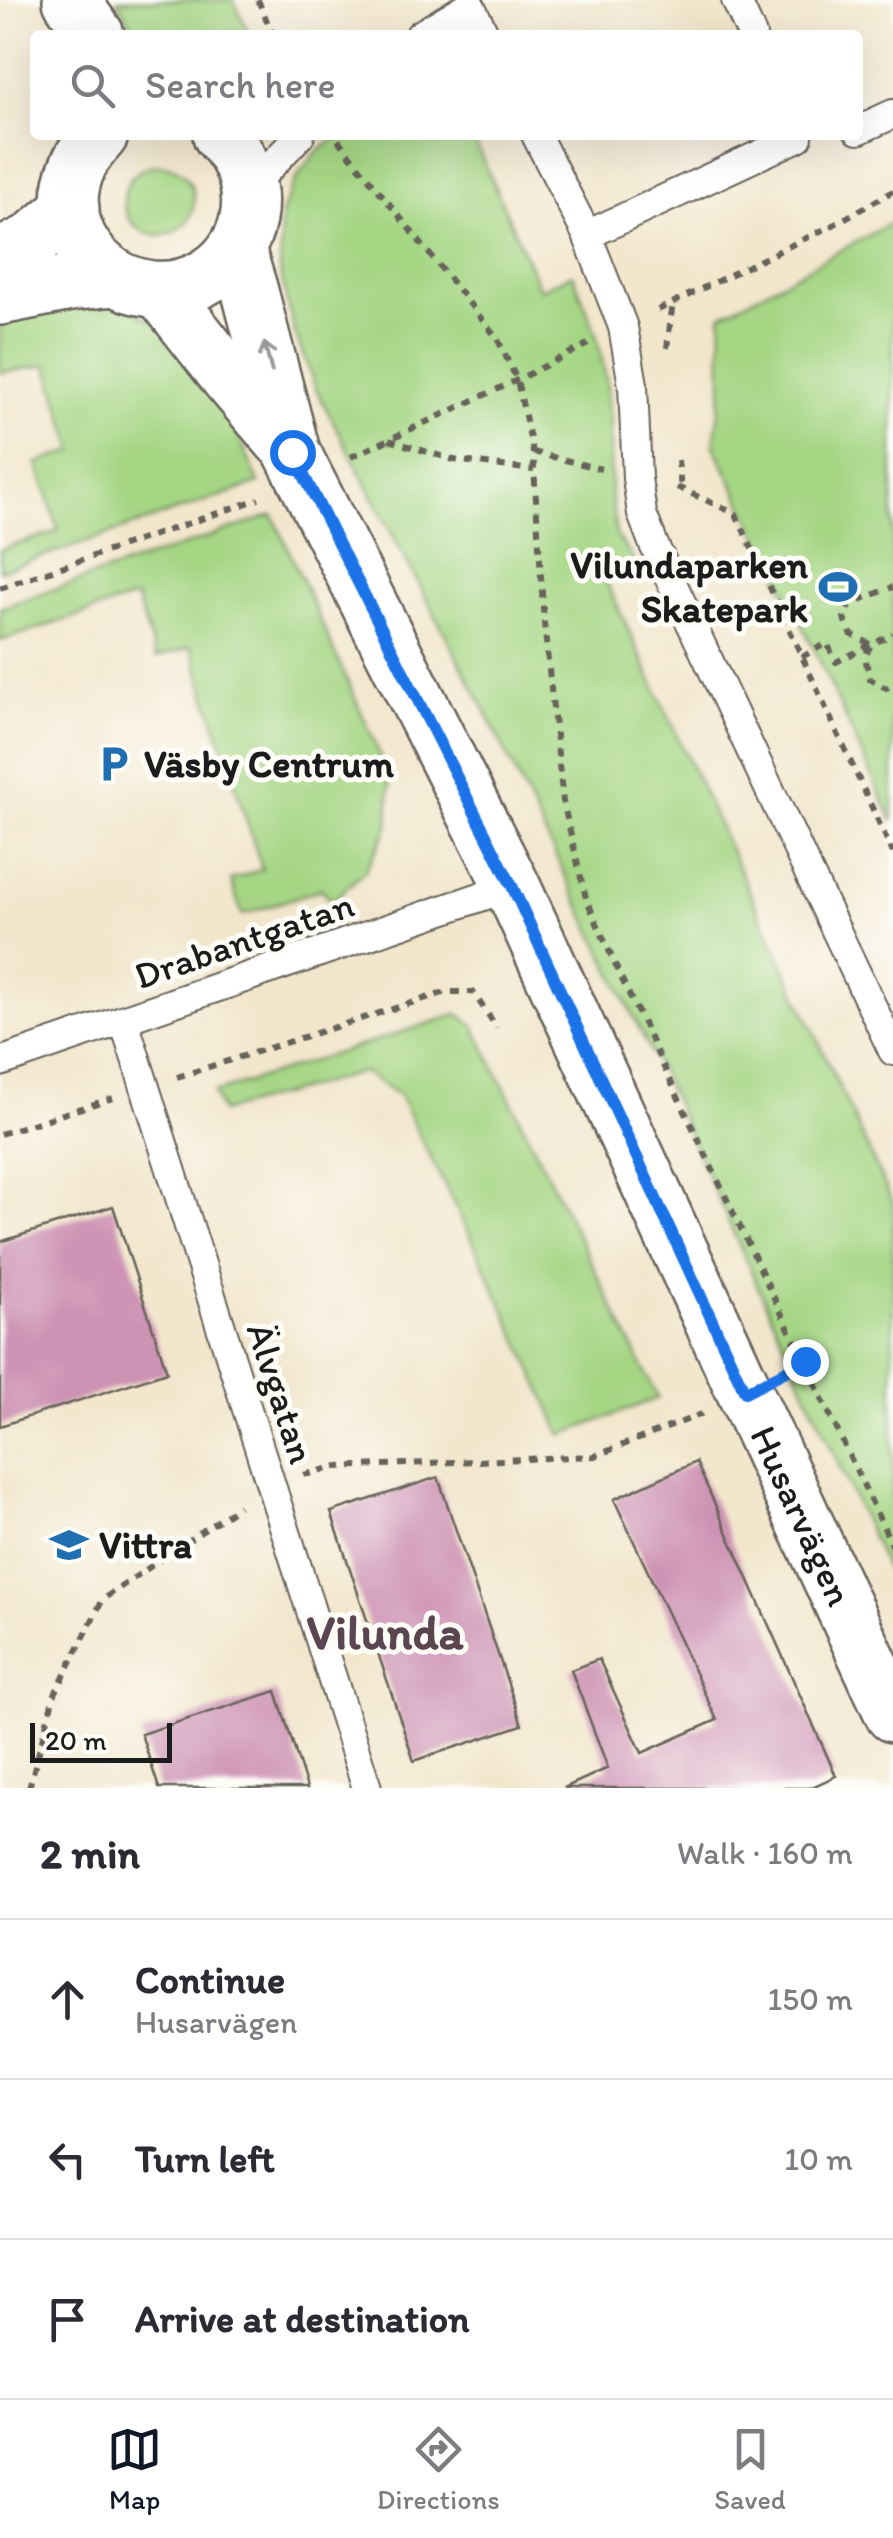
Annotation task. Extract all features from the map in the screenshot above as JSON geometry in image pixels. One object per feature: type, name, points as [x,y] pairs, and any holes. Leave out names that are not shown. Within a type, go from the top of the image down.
[{"type":"street","points":[[54,0],[63,30]]},
{"type":"street","points":[[71,0],[92,30]]},
{"type":"street","points":[[0,257],[32,241],[71,208],[74,177],[91,140]]},
{"type":"street","points":[[0,297],[70,283],[190,286],[217,271],[237,249],[251,205],[249,182],[239,157],[225,140]]},
{"type":"street","name":"Husarvägen","points":[[71,208],[75,230],[97,265],[137,285],[230,379],[278,474],[512,886],[893,1714]]},
{"type":"street","name":"Husarvägen","points":[[237,249],[249,288],[278,474]]},
{"type":"lane","points":[[736,0],[750,30]]},
{"type":"lane","points":[[428,30],[471,3],[483,30]]},
{"type":"lane","points":[[863,128],[893,114]]},
{"type":"lane","points":[[249,182],[267,170],[295,140]]},
{"type":"lane","points":[[539,140],[588,234],[622,327],[633,384],[642,514],[654,545],[893,1051]]},
{"type":"lane","points":[[588,234],[794,140]]},
{"type":"lane","name":"Drabantgatan","points":[[0,1062],[512,886]]},
{"type":"lane","name":"Älvgatan","points":[[124,1021],[367,1788]]},
{"type":"path","points":[[258,0],[271,30]]},
{"type":"path","points":[[338,140],[497,338],[518,380],[533,452],[544,624],[563,802],[586,898],[893,1547]]},
{"type":"path","points":[[350,457],[518,380],[835,224],[893,191]]},
{"type":"path","points":[[387,440],[454,460],[534,470]]},
{"type":"path","points":[[533,452],[612,472]]},
{"type":"path","points":[[0,588],[278,474]]},
{"type":"path","points":[[671,486],[736,514],[893,853]]},
{"type":"path","points":[[870,644],[851,634],[844,618],[850,604],[893,587]]},
{"type":"path","points":[[802,657],[827,644],[836,662],[893,634]]},
{"type":"path","points":[[870,644],[865,658],[870,679],[886,688],[893,685]]},
{"type":"path","points":[[0,1134],[446,992],[473,992],[497,1028]]},
{"type":"path","points":[[29,1788],[54,1696],[103,1599],[270,1484],[335,1466],[594,1456],[692,1419],[805,1361]]},
{"type":"green space","points":[[117,0],[233,0],[248,30],[134,30]]},
{"type":"green space","points":[[333,140],[474,140],[540,289],[573,274],[596,334],[606,377],[616,535],[636,564],[605,579],[893,1203],[893,1584],[661,1073],[487,714],[316,389],[294,331],[280,272],[281,213],[296,179],[315,154]]},
{"type":"green space","points":[[159,165],[183,176],[194,200],[183,224],[159,235],[135,224],[124,200],[135,176]]},
{"type":"green space","points":[[893,222],[893,822],[714,445],[722,390],[721,315]]},
{"type":"green space","points":[[121,303],[159,325],[219,390],[259,483],[0,571],[0,550],[59,531],[37,463],[74,451],[47,365],[0,373],[0,315]]},
{"type":"green space","points":[[273,515],[376,745],[390,785],[388,828],[365,871],[332,901],[321,889],[242,915],[231,880],[262,869],[191,647],[156,658],[136,597],[0,641],[0,608]]},
{"type":"green space","points":[[458,1014],[473,1024],[658,1398],[562,1435],[478,1252],[399,1095],[363,1072],[221,1112],[214,1093]]},
{"type":"building","points":[[113,1206],[167,1372],[0,1426],[0,1242]]},
{"type":"building","points":[[696,1462],[836,1776],[810,1788],[564,1788],[608,1768],[571,1670],[599,1659],[642,1753],[717,1720],[614,1499]]},
{"type":"building","points":[[438,1477],[522,1725],[414,1761],[331,1512]]},
{"type":"building","points":[[276,1691],[307,1788],[159,1788],[141,1734]]},
{"type":"place","name":"Vilundaparken Skatepark","points":[[838,587]]},
{"type":"place","name":"Väsby Centrum","points":[[114,764]]},
{"type":"place","name":"Vittra","points":[[69,1545]]},
{"type":"district","name":"Vilunda","points":[[385,1632]]},
{"type":"route","points":[[292,452],[512,886],[745,1392],[805,1361]]}]
